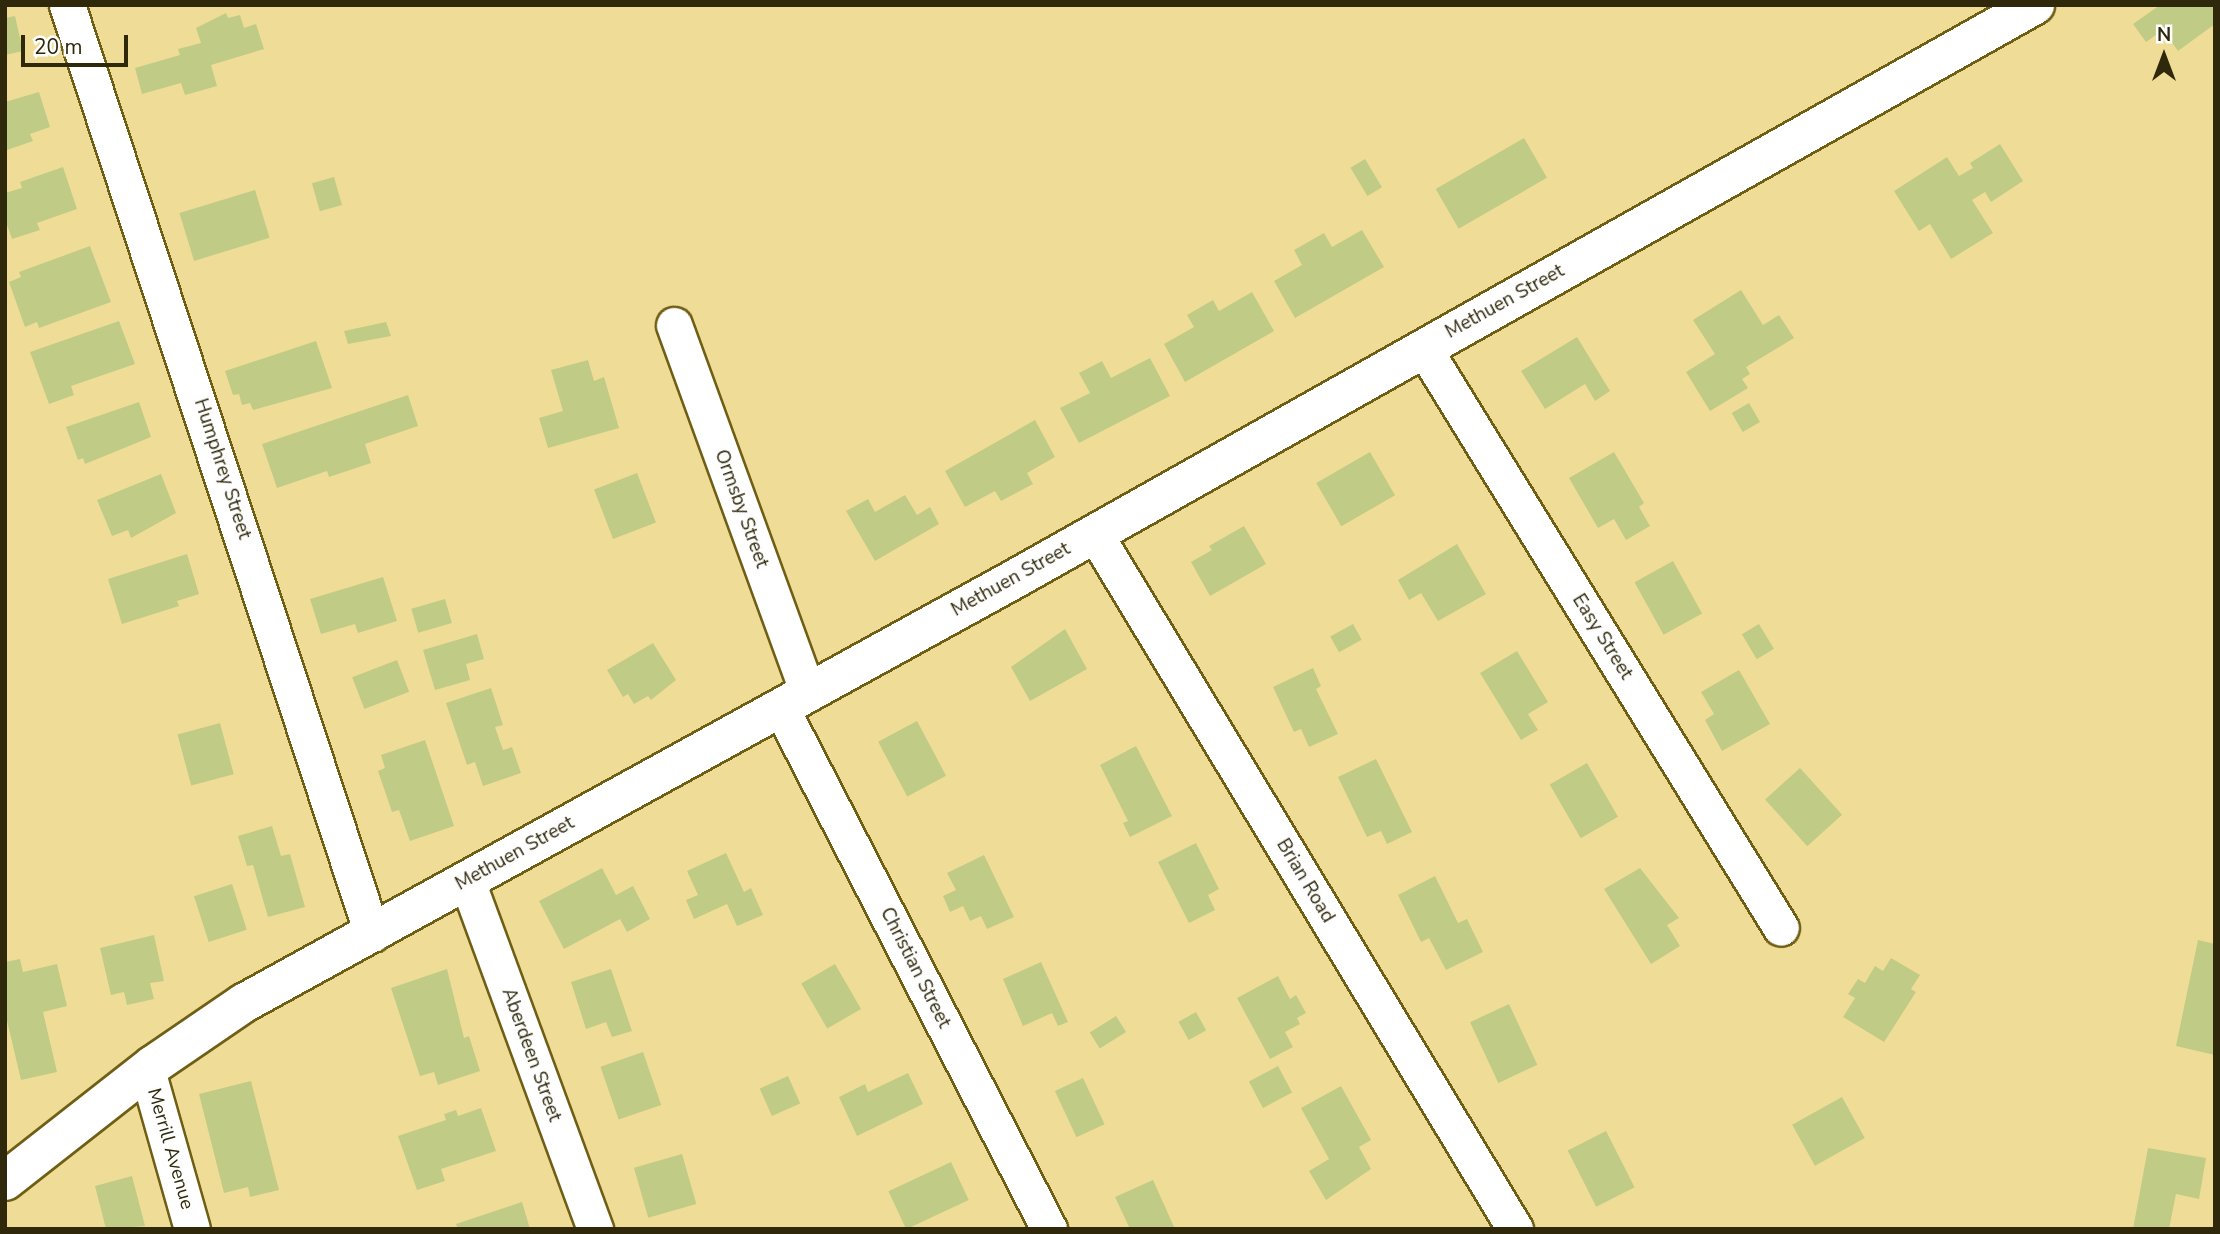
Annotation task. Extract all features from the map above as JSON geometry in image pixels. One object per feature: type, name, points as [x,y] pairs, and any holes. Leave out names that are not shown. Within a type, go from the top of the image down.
[{"type":"street","name":"Humphrey Street","points":[[67,5],[372,934]]},
{"type":"street","name":"Methuen Street","points":[[5,1181],[147,1070],[244,1003],[1095,534],[1423,347],[2035,5]]},
{"type":"street","name":"Ormsby Street","points":[[674,325],[794,701]]},
{"type":"street","name":"Easy Street","points":[[1423,347],[1781,928]]},
{"type":"street","name":"Brian Road","points":[[1095,534],[1515,1229]]},
{"type":"street","name":"Christian Street","points":[[794,701],[1049,1229]]},
{"type":"street","name":"Aberdeen Street","points":[[467,881],[595,1229]]},
{"type":"street","name":"Merrill Avenue","points":[[147,1070],[192,1229]]},
{"type":"building","points":[[2160,5],[2215,5],[2215,24],[2178,51],[2163,30],[2146,42],[2133,24]]},
{"type":"building","points":[[226,13],[228,18],[240,15],[244,28],[256,24],[264,49],[211,65],[217,86],[185,95],[181,83],[142,94],[135,68],[180,55],[178,49],[201,43],[196,28]]},
{"type":"building","points":[[15,16],[23,51],[5,55],[5,18]]},
{"type":"building","points":[[39,92],[50,127],[30,134],[33,141],[7,150],[5,102]]},
{"type":"building","points":[[1524,138],[1547,178],[1459,229],[1436,189]]},
{"type":"building","points":[[2000,144],[2023,181],[1991,202],[1985,192],[1972,200],[1993,233],[1951,259],[1930,224],[1919,231],[1894,191],[1947,157],[1959,176],[1973,168],[1970,163]]},
{"type":"building","points":[[1365,159],[1382,187],[1367,196],[1350,168]]},
{"type":"building","points":[[63,167],[77,209],[37,223],[40,230],[12,239],[5,219],[5,193],[22,188],[20,182]]},
{"type":"building","points":[[334,177],[342,205],[320,211],[312,183]]},
{"type":"building","points":[[255,190],[270,238],[194,261],[179,213]]},
{"type":"building","points":[[1362,230],[1384,267],[1295,318],[1274,281],[1302,265],[1294,250],[1324,233],[1332,247]]},
{"type":"building","points":[[90,246],[111,302],[39,328],[37,322],[25,327],[9,282],[21,277],[19,272]]},
{"type":"building","points":[[1741,290],[1763,325],[1779,315],[1794,338],[1746,367],[1750,374],[1742,379],[1748,388],[1710,411],[1686,372],[1715,354],[1693,320]]},
{"type":"building","points":[[1252,292],[1274,331],[1185,382],[1164,344],[1194,327],[1187,315],[1213,300],[1219,311]]},
{"type":"building","points":[[119,321],[135,364],[71,386],[74,395],[49,404],[30,352]]},
{"type":"building","points":[[386,322],[391,336],[348,344],[344,331]]},
{"type":"building","points":[[1577,337],[1610,391],[1595,401],[1585,384],[1545,409],[1521,371]]},
{"type":"building","points":[[316,341],[332,388],[253,410],[250,403],[242,405],[239,394],[233,395],[225,371]]},
{"type":"building","points":[[1150,358],[1170,396],[1079,443],[1060,408],[1090,393],[1079,373],[1102,361],[1111,378]]},
{"type":"building","points":[[588,360],[594,381],[604,377],[619,428],[548,448],[539,418],[563,411],[551,370]]},
{"type":"building","points":[[408,395],[418,426],[365,444],[371,463],[329,477],[327,471],[277,488],[262,444]]},
{"type":"building","points":[[139,402],[151,437],[85,464],[83,458],[78,460],[66,427]]},
{"type":"building","points":[[1749,403],[1760,422],[1743,432],[1732,413]]},
{"type":"building","points":[[1035,420],[1055,457],[1027,473],[1033,484],[1001,501],[995,491],[965,507],[945,471]]},
{"type":"building","points":[[1370,452],[1395,495],[1341,526],[1316,483]]},
{"type":"building","points":[[1614,452],[1644,503],[1639,507],[1650,526],[1626,540],[1614,519],[1598,528],[1569,478]]},
{"type":"building","points":[[637,473],[656,522],[613,539],[594,489]]},
{"type":"building","points":[[161,474],[176,513],[131,538],[128,530],[112,536],[97,500]]},
{"type":"building","points":[[905,495],[917,515],[930,507],[939,524],[875,561],[846,511],[868,499],[875,512]]},
{"type":"building","points":[[1244,526],[1266,564],[1210,596],[1191,562],[1212,550],[1209,546]]},
{"type":"building","points":[[1457,544],[1486,594],[1438,621],[1421,593],[1409,600],[1398,580]]},
{"type":"building","points":[[187,554],[199,594],[177,601],[179,606],[122,624],[108,579]]},
{"type":"building","points":[[1673,561],[1702,613],[1664,635],[1635,582]]},
{"type":"building","points":[[383,577],[397,621],[358,633],[355,624],[321,634],[310,599]]},
{"type":"building","points":[[445,599],[452,623],[418,633],[411,609]]},
{"type":"building","points":[[1353,624],[1362,640],[1339,652],[1330,637]]},
{"type":"building","points":[[1759,624],[1774,649],[1757,659],[1742,634]]},
{"type":"building","points":[[1065,629],[1087,669],[1030,701],[1011,667]]},
{"type":"building","points":[[477,634],[484,659],[466,664],[470,680],[435,690],[423,650]]},
{"type":"building","points":[[653,643],[676,680],[651,700],[648,696],[634,704],[628,694],[623,697],[607,670]]},
{"type":"building","points":[[1517,651],[1548,702],[1528,714],[1538,730],[1521,740],[1480,673]]},
{"type":"building","points":[[397,660],[409,692],[364,709],[352,677]]},
{"type":"building","points":[[1313,668],[1321,686],[1316,689],[1338,734],[1309,747],[1301,729],[1294,732],[1273,687]]},
{"type":"building","points":[[1739,670],[1770,724],[1722,751],[1705,720],[1714,714],[1701,692]]},
{"type":"building","points":[[491,688],[503,725],[495,727],[503,750],[512,747],[521,773],[483,786],[475,762],[467,765],[446,703]]},
{"type":"building","points":[[917,721],[946,776],[907,796],[878,742]]},
{"type":"building","points":[[220,723],[234,774],[191,786],[177,734]]},
{"type":"building","points":[[425,740],[454,826],[410,841],[399,810],[392,812],[378,771],[385,768],[381,755]]},
{"type":"building","points":[[1136,746],[1172,816],[1130,837],[1123,823],[1128,821],[1100,765]]},
{"type":"building","points":[[1376,759],[1412,832],[1387,844],[1381,831],[1367,837],[1338,777]]},
{"type":"building","points":[[1587,763],[1618,817],[1581,838],[1550,784]]},
{"type":"building","points":[[1800,768],[1842,815],[1807,846],[1765,799]]},
{"type":"building","points":[[272,826],[281,856],[290,854],[305,907],[268,917],[253,865],[247,866],[238,836]]},
{"type":"building","points":[[1196,843],[1219,889],[1208,895],[1215,910],[1189,923],[1158,862]]},
{"type":"building","points":[[726,853],[744,892],[751,888],[763,915],[737,926],[727,904],[694,919],[686,900],[698,895],[687,871]]},
{"type":"building","points":[[984,855],[1014,917],[987,929],[981,916],[970,921],[963,906],[950,912],[943,896],[956,890],[947,873]]},
{"type":"building","points":[[602,868],[616,895],[633,886],[650,919],[627,932],[620,919],[564,949],[539,901]]},
{"type":"building","points":[[1640,868],[1679,918],[1667,925],[1680,946],[1651,964],[1604,889]]},
{"type":"building","points":[[1435,876],[1458,923],[1467,919],[1483,952],[1446,970],[1429,938],[1421,942],[1398,895]]},
{"type":"building","points":[[232,884],[247,930],[209,942],[194,896]]},
{"type":"building","points":[[154,935],[164,981],[150,983],[154,999],[127,1005],[124,992],[111,995],[100,948]]},
{"type":"building","points":[[2198,940],[2215,944],[2215,1055],[2176,1046]]},
{"type":"building","points":[[1891,958],[1920,975],[1911,989],[1916,992],[1884,1042],[1843,1017],[1855,998],[1848,994],[1858,979],[1865,983],[1875,966],[1883,971]]},
{"type":"building","points":[[20,959],[23,972],[57,964],[67,1006],[43,1012],[57,1072],[21,1080],[5,1012],[5,962]]},
{"type":"building","points":[[1041,962],[1068,1022],[1058,1026],[1052,1013],[1023,1026],[1003,979]]},
{"type":"building","points":[[835,964],[861,1009],[827,1029],[801,983]]},
{"type":"building","points":[[447,969],[464,1038],[469,1036],[480,1071],[438,1085],[434,1072],[420,1076],[391,988]]},
{"type":"building","points":[[611,969],[632,1031],[612,1037],[606,1022],[586,1029],[571,982]]},
{"type":"building","points":[[1278,976],[1290,999],[1296,995],[1306,1013],[1297,1018],[1300,1024],[1285,1032],[1293,1047],[1270,1059],[1237,998]]},
{"type":"building","points":[[1509,1004],[1537,1065],[1498,1083],[1470,1022]]},
{"type":"building","points":[[1196,1012],[1206,1030],[1189,1040],[1179,1022]]},
{"type":"building","points":[[1116,1016],[1126,1032],[1100,1049],[1090,1032]]},
{"type":"building","points":[[643,1052],[661,1105],[619,1120],[600,1067]]},
{"type":"building","points":[[1278,1066],[1292,1092],[1263,1108],[1249,1081]]},
{"type":"building","points":[[908,1073],[923,1104],[857,1136],[839,1097],[865,1084],[868,1092]]},
{"type":"building","points":[[788,1076],[800,1103],[772,1116],[760,1089]]},
{"type":"building","points":[[1083,1078],[1105,1124],[1076,1137],[1055,1091]]},
{"type":"building","points":[[251,1081],[279,1190],[250,1197],[248,1187],[224,1193],[199,1094]]},
{"type":"building","points":[[1341,1086],[1371,1140],[1359,1147],[1371,1169],[1326,1200],[1309,1171],[1329,1159],[1301,1108]]},
{"type":"building","points":[[1842,1097],[1865,1138],[1815,1166],[1792,1125]]},
{"type":"building","points":[[481,1108],[496,1151],[441,1169],[445,1181],[417,1190],[398,1136],[446,1120],[444,1114],[456,1110],[458,1116]]},
{"type":"building","points":[[1606,1131],[1635,1187],[1596,1207],[1568,1151]]},
{"type":"building","points":[[2148,1148],[2206,1158],[2199,1199],[2176,1194],[2169,1229],[2133,1229]]},
{"type":"building","points":[[682,1154],[696,1204],[648,1218],[634,1168]]},
{"type":"building","points":[[951,1162],[969,1200],[906,1229],[888,1191]]},
{"type":"building","points":[[132,1176],[145,1226],[106,1229],[95,1186]]},
{"type":"building","points":[[1153,1180],[1175,1229],[1130,1229],[1115,1197]]},
{"type":"building","points":[[522,1202],[530,1229],[458,1229],[456,1224]]}]
